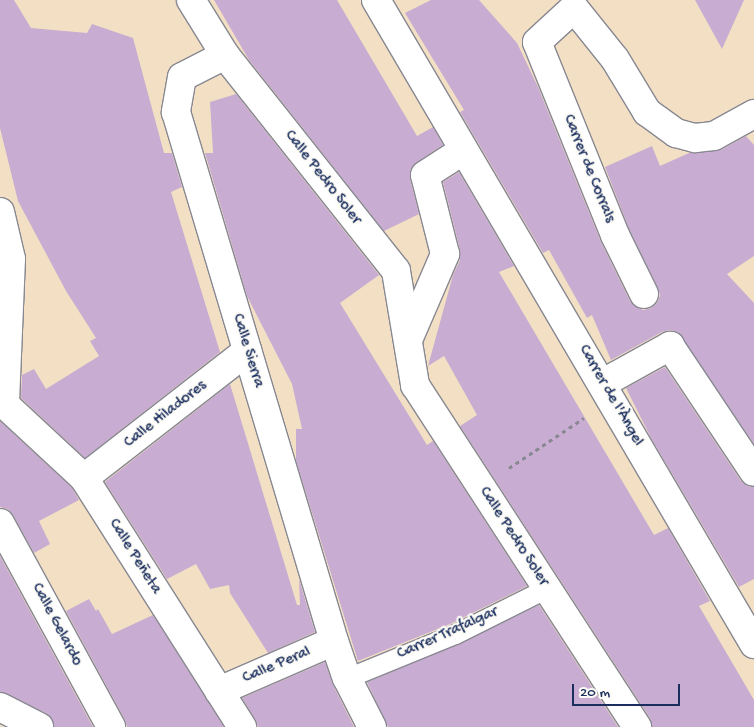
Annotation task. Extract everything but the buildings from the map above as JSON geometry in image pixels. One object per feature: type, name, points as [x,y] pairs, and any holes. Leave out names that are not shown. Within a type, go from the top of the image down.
[{"type":"street","points":[[191,0],[225,55]]},
{"type":"street","name":"Carrer de l'Àngel","points":[[376,0],[754,644]]},
{"type":"street","name":"Carrer de Corrals","points":[[644,294],[615,235],[537,42],[574,8],[615,59],[647,112],[676,133],[695,138],[714,136],[754,114]]},
{"type":"street","name":"Calle Pedro Soler","points":[[225,55],[396,271],[415,385],[636,727]]},
{"type":"street","name":"Calle Sierra","points":[[225,55],[182,77],[176,112],[334,641],[347,678],[372,727]]},
{"type":"street","points":[[408,340],[445,254],[425,175],[464,150]]},
{"type":"street","points":[[0,212],[11,259],[2,402]]},
{"type":"street","points":[[607,391],[670,346],[754,472]]},
{"type":"street","name":"Calle Hiladores","points":[[84,478],[247,351]]},
{"type":"street","name":"Calle Peñeta","points":[[2,402],[84,478],[242,727]]},
{"type":"street","name":"Calle Gelardo","points":[[0,523],[111,727]]},
{"type":"street","name":"Calle Peral","points":[[219,691],[334,641]]},
{"type":"street","points":[[0,707],[33,725]]},
{"type":"lane","name":"Carrer Trafalgar","points":[[347,678],[455,634],[547,588]]},
{"type":"path","points":[[481,487],[607,391]]}]
